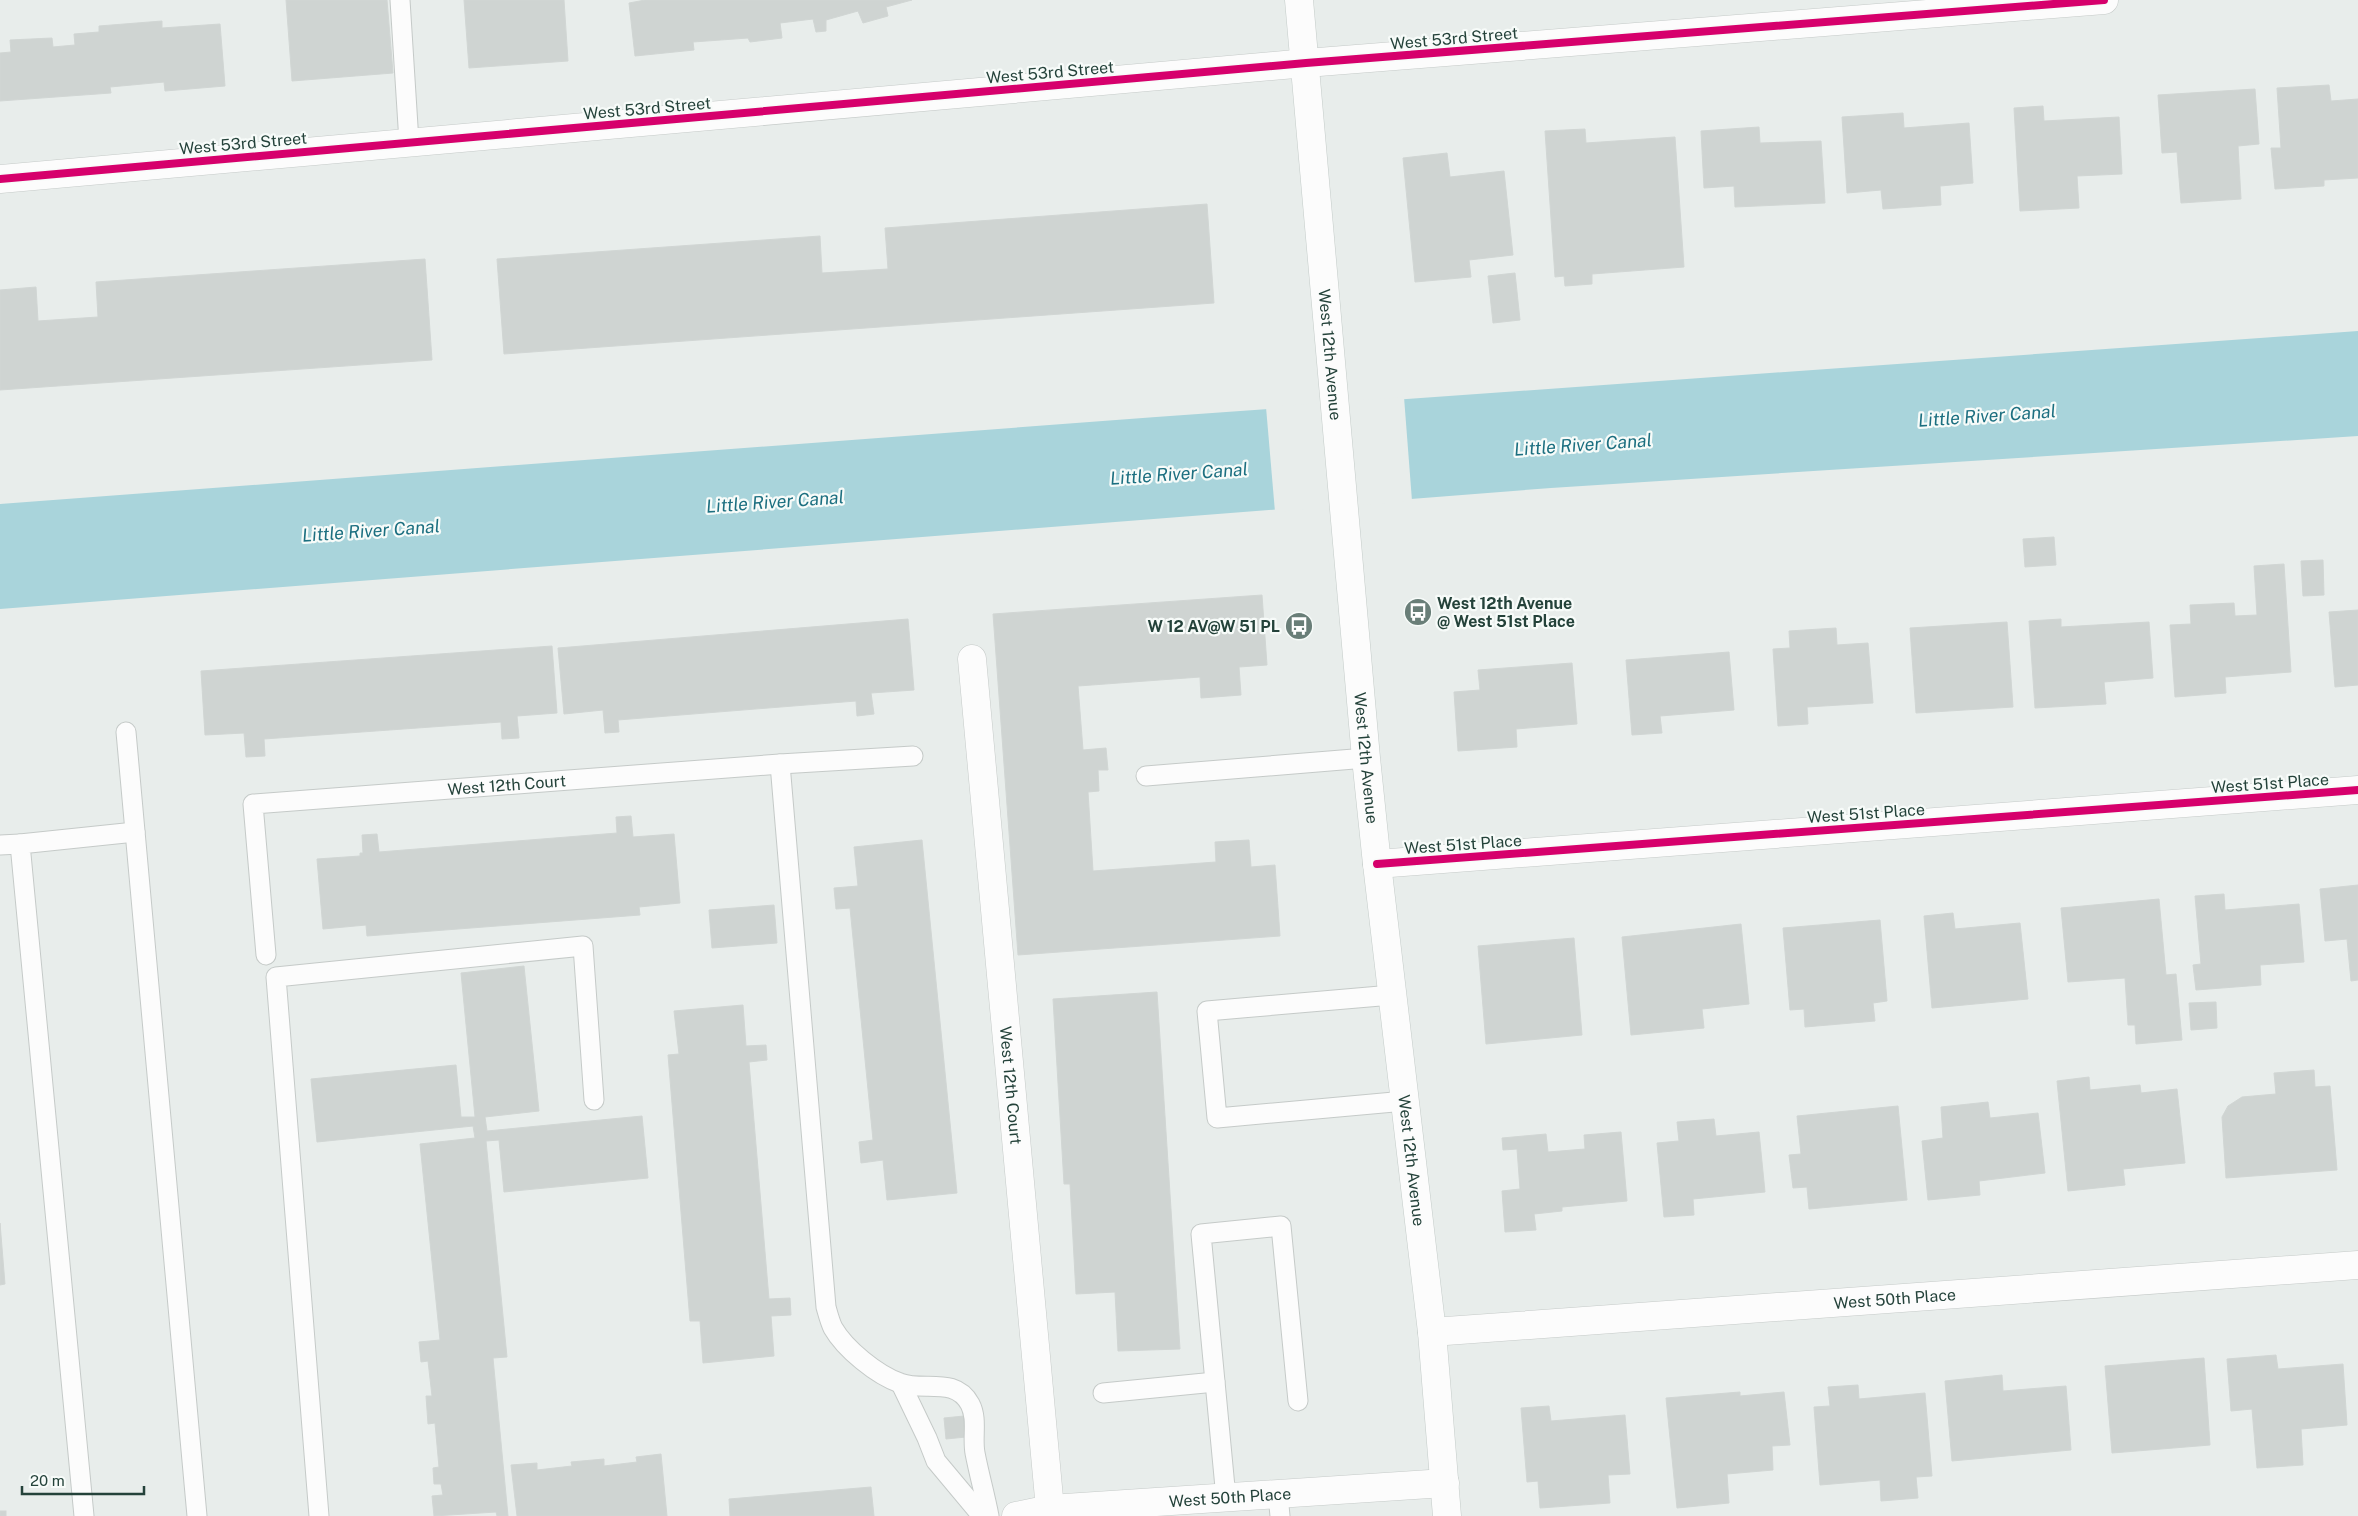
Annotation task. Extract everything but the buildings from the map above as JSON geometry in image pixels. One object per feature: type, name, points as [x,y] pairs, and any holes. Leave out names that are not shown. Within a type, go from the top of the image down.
[{"type":"street","name":"West 12th Avenue","points":[[1300,0],[1332,386],[1366,758],[1432,1332],[1448,1516]]},
{"type":"street","name":"West 53rd Street","points":[[0,178],[1306,64],[2104,0]]},
{"type":"street","name":"West 12th Court","points":[[972,660],[1050,1510]]},
{"type":"street","name":"West 51st Place","points":[[1377,864],[2358,790]]},
{"type":"street","name":"West 50th Place","points":[[1432,1332],[2358,1265]]},
{"type":"street","name":"West 50th Place","points":[[1016,1516],[1050,1510],[1226,1498],[1279,1505],[1445,1483]]},
{"type":"lane","points":[[400,0],[409,142]]},
{"type":"lane","points":[[126,732],[197,1516]]},
{"type":"lane","name":"West 12th Court","points":[[266,955],[253,804],[780,764],[913,756]]},
{"type":"lane","points":[[1146,776],[1366,758]]},
{"type":"lane","points":[[780,764],[826,1306],[832,1327],[847,1348],[901,1384],[936,1461],[982,1516]]},
{"type":"lane","points":[[0,845],[135,832]]},
{"type":"lane","points":[[20,844],[84,1516]]},
{"type":"lane","points":[[319,1516],[276,977],[583,946],[594,1100]]},
{"type":"lane","points":[[1392,995],[1207,1011],[1217,1118],[1405,1101]]},
{"type":"lane","points":[[1226,1498],[1201,1234],[1281,1226],[1298,1401]]},
{"type":"lane","points":[[1103,1393],[1215,1382]]},
{"type":"lane","points":[[901,1384],[945,1386],[958,1392],[969,1403],[974,1417],[975,1450],[990,1516]]},
{"type":"water","name":"Little River Canal","points":[[2358,331],[2358,436],[1551,488],[0,609],[0,504],[1156,417]]},
{"type":"pier","points":[[1404,397],[1412,501],[1275,512],[1266,407]]},
{"type":"cycle path","points":[[0,179],[1306,63],[2104,0]]},
{"type":"cycle path","points":[[1377,864],[2358,790]]},
{"type":"place","name":"West 12th Avenue @ West 51st Place","points":[[1418,612]]},
{"type":"place","name":"W 12 AV@W 51 PL","points":[[1299,626]]}]
